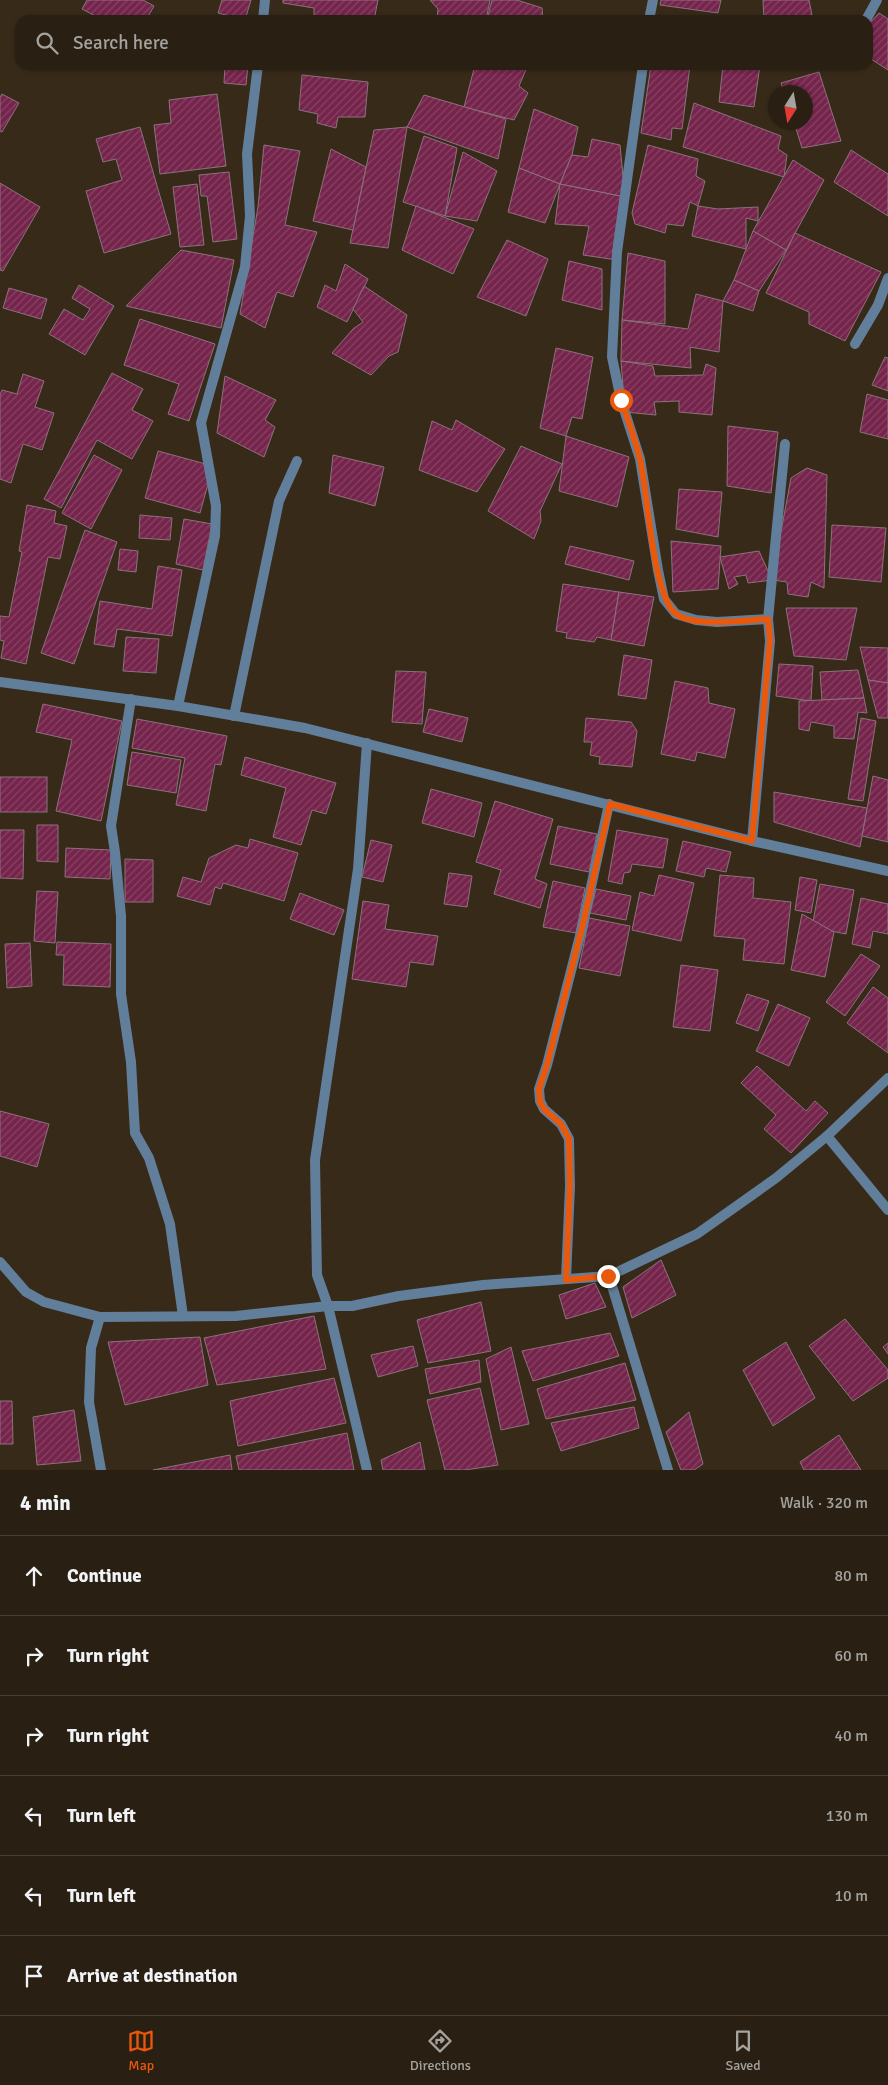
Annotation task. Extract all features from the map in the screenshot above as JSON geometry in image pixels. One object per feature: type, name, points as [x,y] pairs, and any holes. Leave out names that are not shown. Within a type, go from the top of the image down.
[{"type":"street","points":[[264,15],[265,0]]},
{"type":"street","points":[[650,15],[653,0]]},
{"type":"street","points":[[869,15],[877,0]]},
{"type":"street","points":[[178,706],[215,536],[216,506],[201,423],[245,267],[250,216],[247,154],[257,70]]},
{"type":"street","points":[[642,70],[618,252],[612,357],[621,400],[640,459],[664,599],[676,614],[696,620],[717,622],[768,619]]},
{"type":"street","points":[[855,344],[878,305],[888,278]]},
{"type":"street","points":[[752,841],[770,640],[768,619],[785,444]]},
{"type":"street","points":[[234,716],[279,501],[297,461]]},
{"type":"street","points":[[0,682],[178,706],[305,728],[752,841],[888,871]]},
{"type":"street","points":[[131,699],[111,826],[121,916],[121,994],[131,1062],[135,1133],[149,1158],[170,1224],[183,1316]]},
{"type":"street","points":[[367,744],[358,869],[314,1160],[317,1275],[328,1306],[367,1470]]},
{"type":"street","points":[[566,1280],[570,1186],[569,1139],[561,1124],[544,1109],[540,1102],[539,1089],[547,1065],[583,924],[610,804]]},
{"type":"street","points":[[0,1262],[26,1292],[44,1302],[100,1317],[236,1316],[328,1306],[352,1306],[399,1296],[483,1285],[608,1276],[697,1234],[776,1178],[827,1136],[888,1078]]},
{"type":"street","points":[[827,1136],[888,1210]]},
{"type":"street","points":[[608,1276],[668,1470]]},
{"type":"street","points":[[100,1317],[91,1348],[89,1402],[101,1470]]},
{"type":"building","points":[[87,0],[143,0],[154,6],[149,15],[93,15],[82,9]]},
{"type":"building","points":[[222,0],[251,0],[246,15],[218,13]]},
{"type":"building","points":[[283,0],[378,0],[375,15],[314,15],[314,8],[283,3]]},
{"type":"building","points":[[430,0],[490,0],[487,15],[437,15],[438,9]]},
{"type":"building","points":[[492,0],[517,0],[542,8],[543,15],[488,15]]},
{"type":"building","points":[[661,0],[721,0],[718,13],[660,5]]},
{"type":"building","points":[[763,0],[809,0],[812,15],[764,15]]},
{"type":"building","points":[[879,13],[888,19],[888,70],[873,60],[873,20]]},
{"type":"building","points":[[225,70],[248,70],[246,85],[224,83]]},
{"type":"building","points":[[474,70],[526,70],[519,86],[528,93],[514,120],[464,107]]},
{"type":"building","points":[[650,70],[689,70],[682,129],[672,128],[671,140],[641,133]]},
{"type":"building","points":[[722,70],[759,70],[754,107],[719,102]]},
{"type":"building","points":[[819,72],[841,141],[802,148],[796,130],[813,130],[813,85],[782,85],[781,83]]},
{"type":"building","points":[[302,75],[368,82],[365,117],[338,117],[336,128],[317,123],[318,114],[299,110]]},
{"type":"building","points":[[2,94],[19,103],[2,132],[0,131],[0,97]]},
{"type":"building","points":[[217,94],[226,166],[160,174],[154,125],[171,123],[169,100]]},
{"type":"building","points":[[424,95],[506,119],[498,159],[407,127]]},
{"type":"building","points":[[694,103],[781,136],[778,149],[787,155],[784,177],[683,147]]},
{"type":"building","points":[[534,109],[578,127],[572,155],[560,184],[519,168]]},
{"type":"building","points":[[140,127],[171,234],[104,253],[86,191],[122,180],[116,159],[103,162],[96,139]]},
{"type":"building","points":[[407,127],[388,248],[350,243],[374,130]]},
{"type":"building","points":[[424,136],[457,148],[445,216],[403,202]]},
{"type":"building","points":[[592,139],[620,145],[625,197],[560,184],[572,155],[588,157]]},
{"type":"building","points":[[264,145],[300,151],[285,225],[317,232],[293,297],[277,292],[265,328],[240,314],[258,207]]},
{"type":"building","points":[[648,145],[698,159],[696,176],[705,181],[698,206],[690,202],[683,226],[667,224],[665,233],[635,224],[632,213]]},
{"type":"building","points":[[331,149],[366,167],[353,230],[313,221]]},
{"type":"building","points":[[851,150],[888,174],[888,216],[834,182]]},
{"type":"building","points":[[463,152],[497,171],[477,221],[445,216]]},
{"type":"building","points":[[793,160],[824,180],[786,250],[753,231]]},
{"type":"building","points":[[519,168],[560,184],[545,223],[508,212]]},
{"type":"building","points":[[229,172],[237,239],[213,242],[207,196],[201,196],[199,175]]},
{"type":"building","points":[[0,183],[40,207],[3,271],[0,270]]},
{"type":"building","points":[[197,184],[204,245],[180,247],[173,187]]},
{"type":"building","points":[[560,184],[625,197],[617,260],[583,255],[589,226],[555,224]]},
{"type":"building","points":[[416,206],[474,229],[453,274],[402,250]]},
{"type":"building","points":[[698,206],[718,209],[758,207],[758,221],[746,218],[746,249],[692,236]]},
{"type":"building","points":[[753,231],[786,250],[759,291],[734,280]]},
{"type":"building","points":[[795,233],[881,272],[845,341],[809,324],[809,312],[766,293]]},
{"type":"building","points":[[507,240],[548,259],[526,316],[477,297]]},
{"type":"building","points":[[181,250],[234,260],[221,328],[126,306]]},
{"type":"building","points":[[628,253],[665,261],[665,324],[622,320]]},
{"type":"building","points":[[569,261],[602,269],[602,310],[562,300]]},
{"type":"building","points":[[345,264],[368,279],[347,322],[317,307],[325,285],[336,291]]},
{"type":"building","points":[[734,280],[759,291],[753,311],[723,301]]},
{"type":"building","points":[[79,285],[114,306],[85,355],[49,334],[64,309],[83,320],[90,309],[72,298]]},
{"type":"building","points":[[364,286],[407,315],[398,352],[389,356],[371,375],[332,353],[353,329],[363,322],[353,309]]},
{"type":"building","points":[[9,288],[47,299],[41,319],[3,308]]},
{"type":"building","points":[[696,294],[723,301],[719,352],[690,347],[691,368],[621,361],[622,320],[688,329]]},
{"type":"building","points":[[140,319],[215,344],[189,421],[168,414],[179,384],[124,365]]},
{"type":"building","points":[[556,348],[593,357],[582,419],[572,417],[566,436],[540,428]]},
{"type":"building","points":[[885,357],[888,358],[888,391],[872,385]]},
{"type":"building","points":[[621,361],[653,366],[655,376],[703,375],[706,364],[716,368],[712,415],[679,412],[679,401],[654,402],[656,415],[625,412]]},
{"type":"building","points":[[112,373],[143,389],[132,410],[153,421],[132,459],[97,440],[61,508],[44,499]]},
{"type":"building","points":[[23,374],[44,381],[35,407],[54,413],[42,450],[23,444],[11,483],[0,479],[0,395],[2,390],[17,394]]},
{"type":"building","points":[[225,376],[276,400],[265,420],[275,427],[264,457],[217,433]]},
{"type":"building","points":[[867,394],[888,400],[888,439],[860,432]]},
{"type":"building","points":[[456,420],[505,449],[477,492],[419,470],[432,421],[452,430]]},
{"type":"building","points":[[728,426],[778,432],[771,493],[727,486]]},
{"type":"building","points":[[566,436],[629,457],[617,507],[559,491]]},
{"type":"building","points":[[521,446],[562,464],[540,511],[541,521],[534,539],[488,511]]},
{"type":"building","points":[[158,451],[213,466],[200,513],[145,498]]},
{"type":"building","points":[[94,455],[122,470],[91,529],[62,513]]},
{"type":"building","points":[[333,455],[384,467],[375,506],[329,493]]},
{"type":"building","points":[[807,468],[827,475],[824,588],[811,582],[808,597],[788,594],[787,582],[772,580],[791,478]]},
{"type":"building","points":[[679,489],[722,492],[718,537],[676,529]]},
{"type":"building","points":[[27,505],[56,511],[54,523],[67,526],[60,559],[48,557],[26,664],[1,658],[4,641],[0,640],[0,616],[9,617],[22,552],[19,551]]},
{"type":"building","points":[[140,515],[172,518],[170,540],[139,538]]},
{"type":"building","points":[[184,519],[212,524],[203,570],[176,564]]},
{"type":"building","points":[[832,525],[886,528],[881,582],[829,577]]},
{"type":"building","points":[[85,530],[117,542],[74,664],[41,653]]},
{"type":"building","points":[[671,541],[721,546],[718,589],[673,592]]},
{"type":"building","points":[[570,546],[634,561],[629,580],[565,564]]},
{"type":"building","points":[[120,549],[138,551],[136,572],[118,570]]},
{"type":"building","points":[[759,551],[772,580],[748,583],[746,575],[734,577],[738,584],[729,589],[720,557]]},
{"type":"building","points":[[158,566],[182,570],[172,636],[117,629],[114,647],[94,644],[100,601],[152,609]]},
{"type":"building","points":[[563,584],[619,592],[611,640],[597,637],[594,642],[566,638],[567,633],[556,631]]},
{"type":"building","points":[[619,592],[654,597],[644,646],[611,640]]},
{"type":"building","points":[[786,608],[857,608],[846,660],[794,656]]},
{"type":"building","points":[[126,637],[159,639],[156,673],[123,671]]},
{"type":"building","points":[[860,647],[888,648],[888,683],[868,680]]},
{"type":"building","points":[[624,655],[652,660],[646,699],[618,695]]},
{"type":"building","points":[[779,664],[813,666],[811,701],[776,696]]},
{"type":"building","points":[[858,670],[864,698],[822,700],[820,672]]},
{"type":"building","points":[[396,671],[426,672],[422,724],[392,722]]},
{"type":"building","points":[[868,680],[888,683],[888,718],[878,718]]},
{"type":"building","points":[[675,681],[708,688],[709,703],[735,709],[725,758],[697,752],[695,761],[661,754]]},
{"type":"building","points":[[864,698],[867,713],[858,712],[854,739],[834,738],[834,726],[811,722],[809,731],[799,729],[799,701]]},
{"type":"building","points":[[43,704],[122,721],[101,821],[56,811],[72,740],[36,732]]},
{"type":"building","points":[[429,709],[468,718],[462,742],[423,732]]},
{"type":"building","points":[[586,718],[631,722],[637,731],[632,767],[599,764],[600,757],[590,755],[592,742],[584,742]]},
{"type":"building","points":[[861,718],[876,721],[863,801],[848,799]]},
{"type":"building","points":[[137,719],[227,736],[221,765],[215,764],[206,811],[176,805],[185,758],[132,748]]},
{"type":"building","points":[[132,752],[181,760],[176,793],[127,785]]},
{"type":"building","points":[[245,757],[336,783],[326,814],[312,810],[301,845],[273,837],[286,788],[241,775]]},
{"type":"building","points":[[873,776],[888,780],[888,842],[862,836]]},
{"type":"building","points":[[0,777],[47,777],[47,812],[0,812]]},
{"type":"building","points":[[431,789],[482,803],[474,837],[422,823]]},
{"type":"building","points":[[774,792],[867,808],[860,847],[774,822]]},
{"type":"building","points":[[495,801],[553,819],[535,879],[547,884],[540,908],[494,894],[501,870],[476,862]]},
{"type":"building","points":[[37,825],[58,825],[58,862],[37,861]]},
{"type":"building","points":[[558,826],[597,834],[589,872],[550,864]]},
{"type":"building","points":[[0,830],[24,830],[23,879],[0,878]]},
{"type":"building","points":[[617,830],[668,839],[663,868],[632,864],[630,872],[624,873],[622,884],[608,881]]},
{"type":"building","points":[[250,839],[298,853],[284,901],[223,883],[221,889],[215,887],[210,905],[177,896],[183,877],[201,882],[209,858],[236,845],[248,848]]},
{"type":"building","points":[[371,840],[392,845],[383,882],[362,877]]},
{"type":"building","points":[[683,841],[731,852],[726,872],[706,868],[704,877],[676,871]]},
{"type":"building","points":[[66,848],[111,850],[110,879],[65,877]]},
{"type":"building","points":[[125,859],[153,860],[153,902],[125,902]]},
{"type":"building","points":[[449,873],[472,876],[467,907],[444,904]]},
{"type":"building","points":[[659,875],[694,883],[681,941],[632,930],[640,892],[654,896]]},
{"type":"building","points":[[720,875],[754,878],[753,898],[791,902],[784,964],[743,960],[745,939],[714,936]]},
{"type":"building","points":[[800,877],[817,880],[811,913],[795,910]]},
{"type":"building","points":[[553,881],[585,888],[576,933],[543,927]]},
{"type":"building","points":[[820,884],[854,890],[846,934],[812,927]]},
{"type":"building","points":[[596,889],[631,896],[626,920],[590,913]]},
{"type":"building","points":[[37,891],[58,892],[55,943],[34,941]]},
{"type":"building","points":[[300,893],[344,910],[334,935],[290,919]]},
{"type":"building","points":[[861,898],[888,904],[888,934],[873,931],[870,948],[852,944]]},
{"type":"building","points":[[363,901],[389,905],[385,929],[438,936],[433,965],[410,962],[406,987],[352,979]]},
{"type":"building","points":[[802,914],[834,932],[825,977],[791,970]]},
{"type":"building","points":[[589,918],[630,926],[620,976],[579,968]]},
{"type":"building","points":[[57,942],[111,944],[110,987],[63,985],[64,955],[56,955]]},
{"type":"building","points":[[30,943],[32,986],[7,988],[5,944]]},
{"type":"building","points":[[861,954],[880,966],[845,1016],[826,1002]]},
{"type":"building","points":[[681,965],[718,970],[710,1031],[673,1027]]},
{"type":"building","points":[[873,987],[888,998],[888,1053],[847,1023]]},
{"type":"building","points":[[747,994],[769,1001],[758,1031],[736,1023]]},
{"type":"building","points":[[778,1004],[810,1018],[789,1066],[756,1051]]},
{"type":"building","points":[[757,1066],[806,1111],[815,1101],[828,1113],[791,1153],[764,1129],[776,1115],[741,1083]]},
{"type":"building","points":[[0,1111],[49,1124],[37,1167],[0,1156]]},
{"type":"building","points":[[661,1260],[676,1295],[632,1318],[623,1287]]},
{"type":"building","points":[[595,1283],[606,1307],[566,1319],[559,1295]]},
{"type":"building","points":[[481,1302],[491,1351],[428,1363],[417,1320]]},
{"type":"building","points":[[314,1316],[326,1369],[217,1385],[204,1338]]},
{"type":"building","points":[[845,1319],[888,1370],[888,1378],[853,1401],[809,1346]]},
{"type":"building","points":[[610,1333],[619,1356],[533,1381],[522,1351]]},
{"type":"building","points":[[200,1337],[208,1385],[125,1405],[108,1342]]},
{"type":"building","points":[[786,1342],[815,1398],[773,1426],[743,1370]]},
{"type":"building","points":[[888,1343],[888,1354],[883,1347]]},
{"type":"building","points":[[413,1346],[418,1366],[378,1377],[371,1355]]},
{"type":"building","points":[[511,1347],[529,1424],[501,1430],[486,1359]]},
{"type":"building","points":[[479,1360],[481,1382],[430,1394],[425,1369]]},
{"type":"building","points":[[625,1363],[636,1400],[546,1419],[537,1389]]},
{"type":"building","points":[[334,1378],[346,1423],[238,1446],[230,1401]]},
{"type":"building","points":[[480,1388],[498,1465],[465,1470],[445,1470],[427,1400]]},
{"type":"building","points":[[0,1401],[12,1401],[13,1444],[0,1444]]},
{"type":"building","points":[[634,1407],[639,1428],[561,1451],[551,1423]]},
{"type":"building","points":[[74,1410],[81,1461],[37,1465],[33,1417]]},
{"type":"building","points":[[689,1412],[703,1464],[694,1470],[681,1470],[666,1432]]},
{"type":"building","points":[[347,1433],[354,1470],[239,1470],[236,1456]]},
{"type":"building","points":[[839,1435],[861,1470],[804,1470],[800,1462]]},
{"type":"building","points":[[420,1442],[425,1470],[383,1470],[381,1460]]},
{"type":"building","points":[[230,1455],[232,1470],[153,1470]]},
{"type":"route","points":[[608,1276],[566,1280],[570,1186],[569,1139],[561,1124],[544,1109],[540,1102],[539,1089],[547,1065],[583,924],[610,804],[752,841],[770,640],[768,619],[717,622],[696,620],[676,614],[664,599],[640,459],[621,400]]}]
